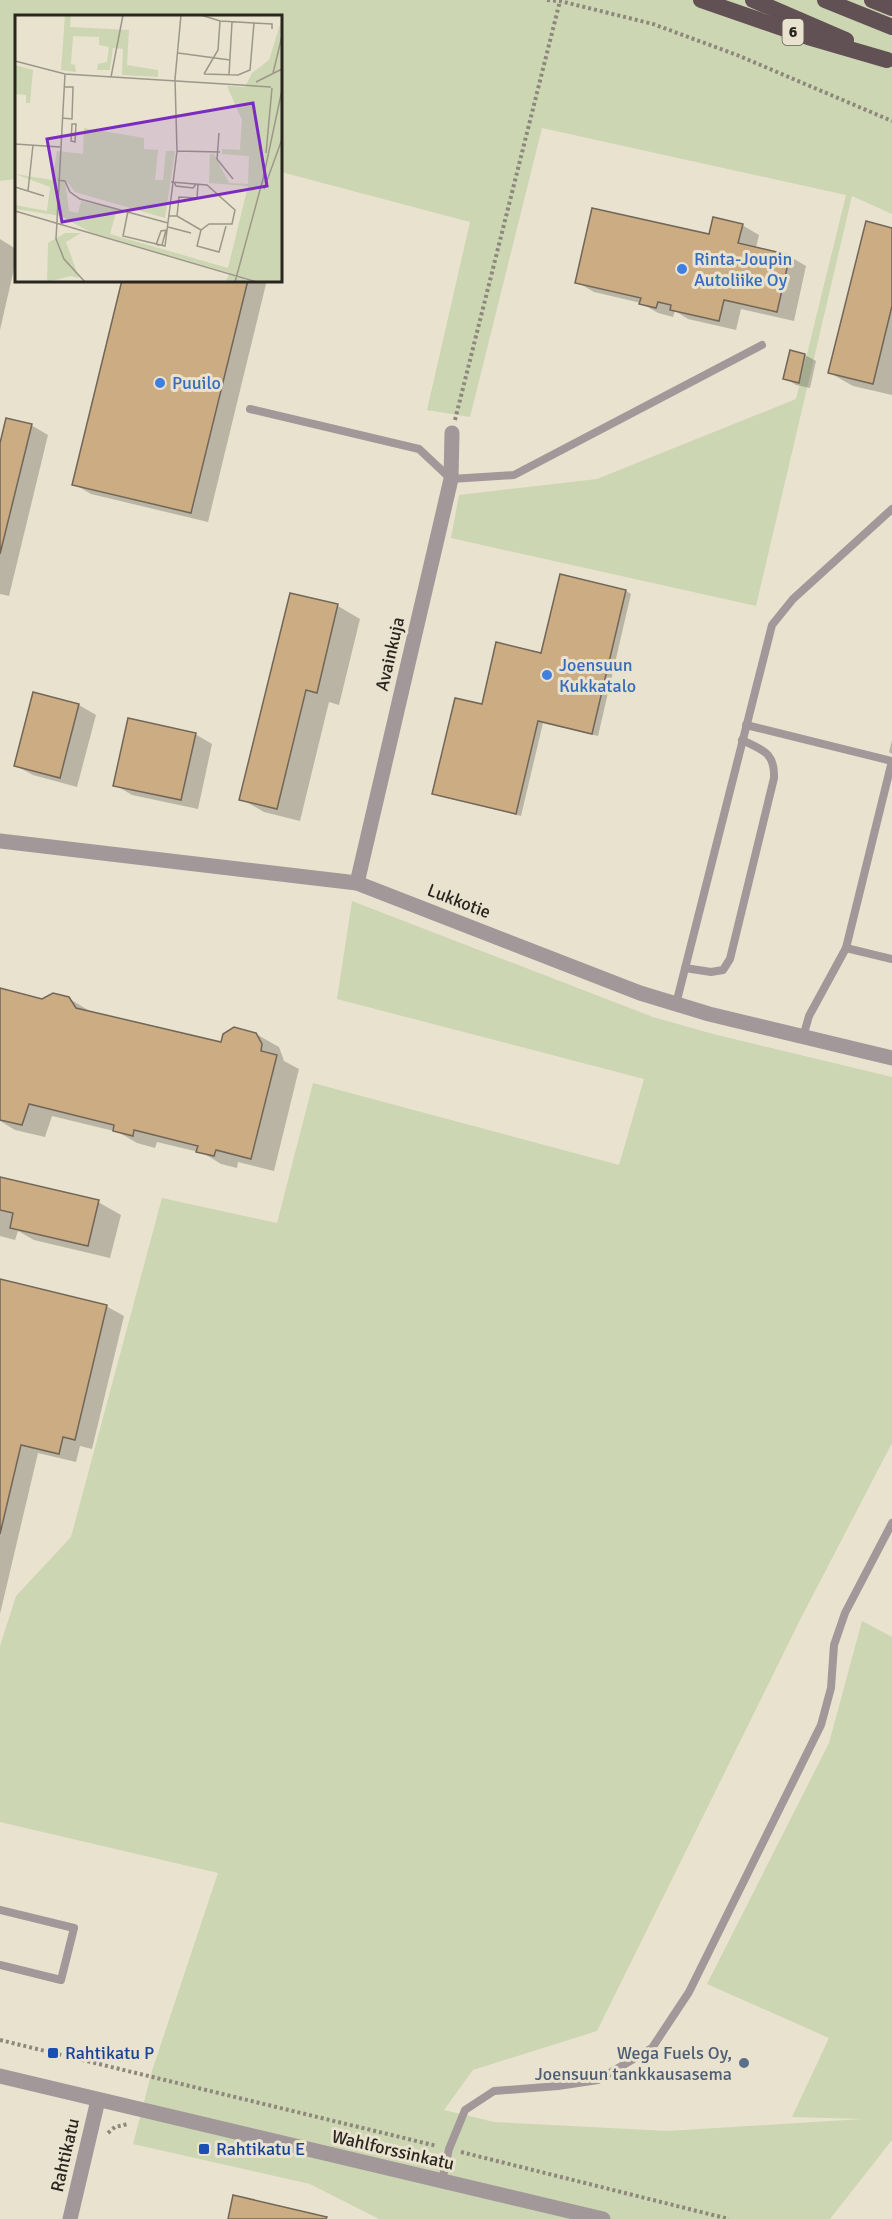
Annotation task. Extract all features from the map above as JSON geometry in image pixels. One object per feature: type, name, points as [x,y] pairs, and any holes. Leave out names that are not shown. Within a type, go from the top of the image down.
[{"type":"highway","name":"6","points":[[701,0],[808,37],[890,61]]},
{"type":"highway","name":"6","points":[[753,0],[817,26],[890,61]]},
{"type":"highway","points":[[825,0],[892,27]]},
{"type":"highway","points":[[872,0],[892,8]]},
{"type":"street","name":"Avainkuja","points":[[357,883],[451,479],[452,434]]},
{"type":"street","name":"Lukkotie","points":[[0,841],[357,883],[640,993],[709,1014],[892,1058]]},
{"type":"street","name":"Wahlforssinkatu","points":[[0,2076],[603,2219]]},
{"type":"street","name":"Rahtikatu","points":[[70,2219],[98,2100]]},
{"type":"lane","points":[[250,409],[419,449],[451,479],[514,475],[762,345]]},
{"type":"lane","points":[[675,1004],[772,625],[793,599],[892,509]]},
{"type":"lane","points":[[746,725],[892,761],[846,948],[809,1016],[803,1037]]},
{"type":"lane","points":[[685,968],[711,972],[723,970],[730,959],[774,778],[772,760],[766,752],[742,740]]},
{"type":"lane","points":[[846,948],[892,959]]},
{"type":"lane","points":[[441,2181],[449,2149],[465,2110],[494,2091],[598,2080],[652,2048],[689,1992],[821,1725],[831,1688],[834,1645],[845,1613],[892,1523]]},
{"type":"lane","points":[[0,1910],[74,1928],[61,1980],[0,1965]]},
{"type":"path","points":[[547,0],[560,1],[653,24],[737,55],[892,121]]},
{"type":"path","points":[[452,434],[560,1]]},
{"type":"path","points":[[0,2040],[729,2219]]},
{"type":"green space","points":[[0,0],[892,0],[892,214],[852,196],[756,606],[451,538],[459,495],[597,479],[796,399],[846,195],[542,128],[470,417],[427,410],[470,222],[282,172],[282,15],[15,15],[15,179],[0,181]]},
{"type":"green space","points":[[352,901],[653,1017],[713,1034],[892,1077],[892,1443],[800,1620],[597,2031],[473,2070],[444,2110],[494,2122],[668,2131],[862,2119],[792,2117],[829,2038],[707,1984],[829,1743],[862,1621],[892,1637],[892,2140],[830,2219],[379,2219],[310,2184],[133,2144],[152,2071],[218,1873],[0,1822],[0,1646],[16,1596],[71,1537],[162,1198],[277,1223],[313,1083],[619,1165],[644,1079],[337,999]]},
{"type":"building","name":"Rinta-Joupin Autoliike Oy","points":[[592,208],[709,234],[713,217],[743,224],[738,243],[790,255],[777,312],[724,300],[719,321],[670,310],[671,305],[658,302],[656,308],[639,304],[641,298],[575,283]]},
{"type":"building","points":[[866,221],[892,228],[892,306],[873,384],[828,373]]},
{"type":"building","name":"Puuilo","points":[[122,282],[248,282],[191,513],[72,485]]},
{"type":"building","points":[[790,350],[805,354],[799,383],[783,379]]},
{"type":"building","points":[[6,418],[32,424],[0,554],[0,443]]},
{"type":"building","name":"Joensuun Kukkatalo","points":[[560,574],[626,590],[592,734],[538,721],[516,814],[432,794],[455,698],[482,704],[496,642],[541,653]]},
{"type":"building","points":[[290,593],[338,604],[317,693],[306,690],[277,809],[239,800]]},
{"type":"building","points":[[33,692],[79,704],[60,778],[14,766]]},
{"type":"building","points":[[128,718],[196,733],[181,800],[113,786]]},
{"type":"building","points":[[0,988],[42,999],[53,993],[69,997],[76,1008],[221,1042],[223,1034],[234,1027],[256,1033],[262,1044],[261,1051],[277,1055],[251,1159],[216,1150],[214,1156],[196,1152],[198,1146],[134,1130],[133,1136],[113,1131],[114,1125],[29,1104],[22,1125],[0,1120]]},
{"type":"building","points":[[0,1177],[99,1200],[88,1246],[10,1228],[13,1213],[0,1210]]},
{"type":"building","points":[[0,1279],[107,1305],[75,1440],[63,1437],[59,1454],[21,1445],[0,1534]]},
{"type":"building","points":[[233,2195],[327,2217],[326,2219],[228,2219]]},
{"type":"place","name":"Rinta-Joupin Autoliike Oy","points":[[682,269]]},
{"type":"place","name":"Puuilo","points":[[160,383]]},
{"type":"place","name":"Joensuun Kukkatalo","points":[[547,675]]},
{"type":"place","name":"Rahtikatu P","points":[[53,2053]]},
{"type":"place","name":"Wega Fuels Oy, Joensuun tankkausasema","points":[[744,2063]]},
{"type":"place","name":"Rahtikatu E","points":[[204,2149]]}]
